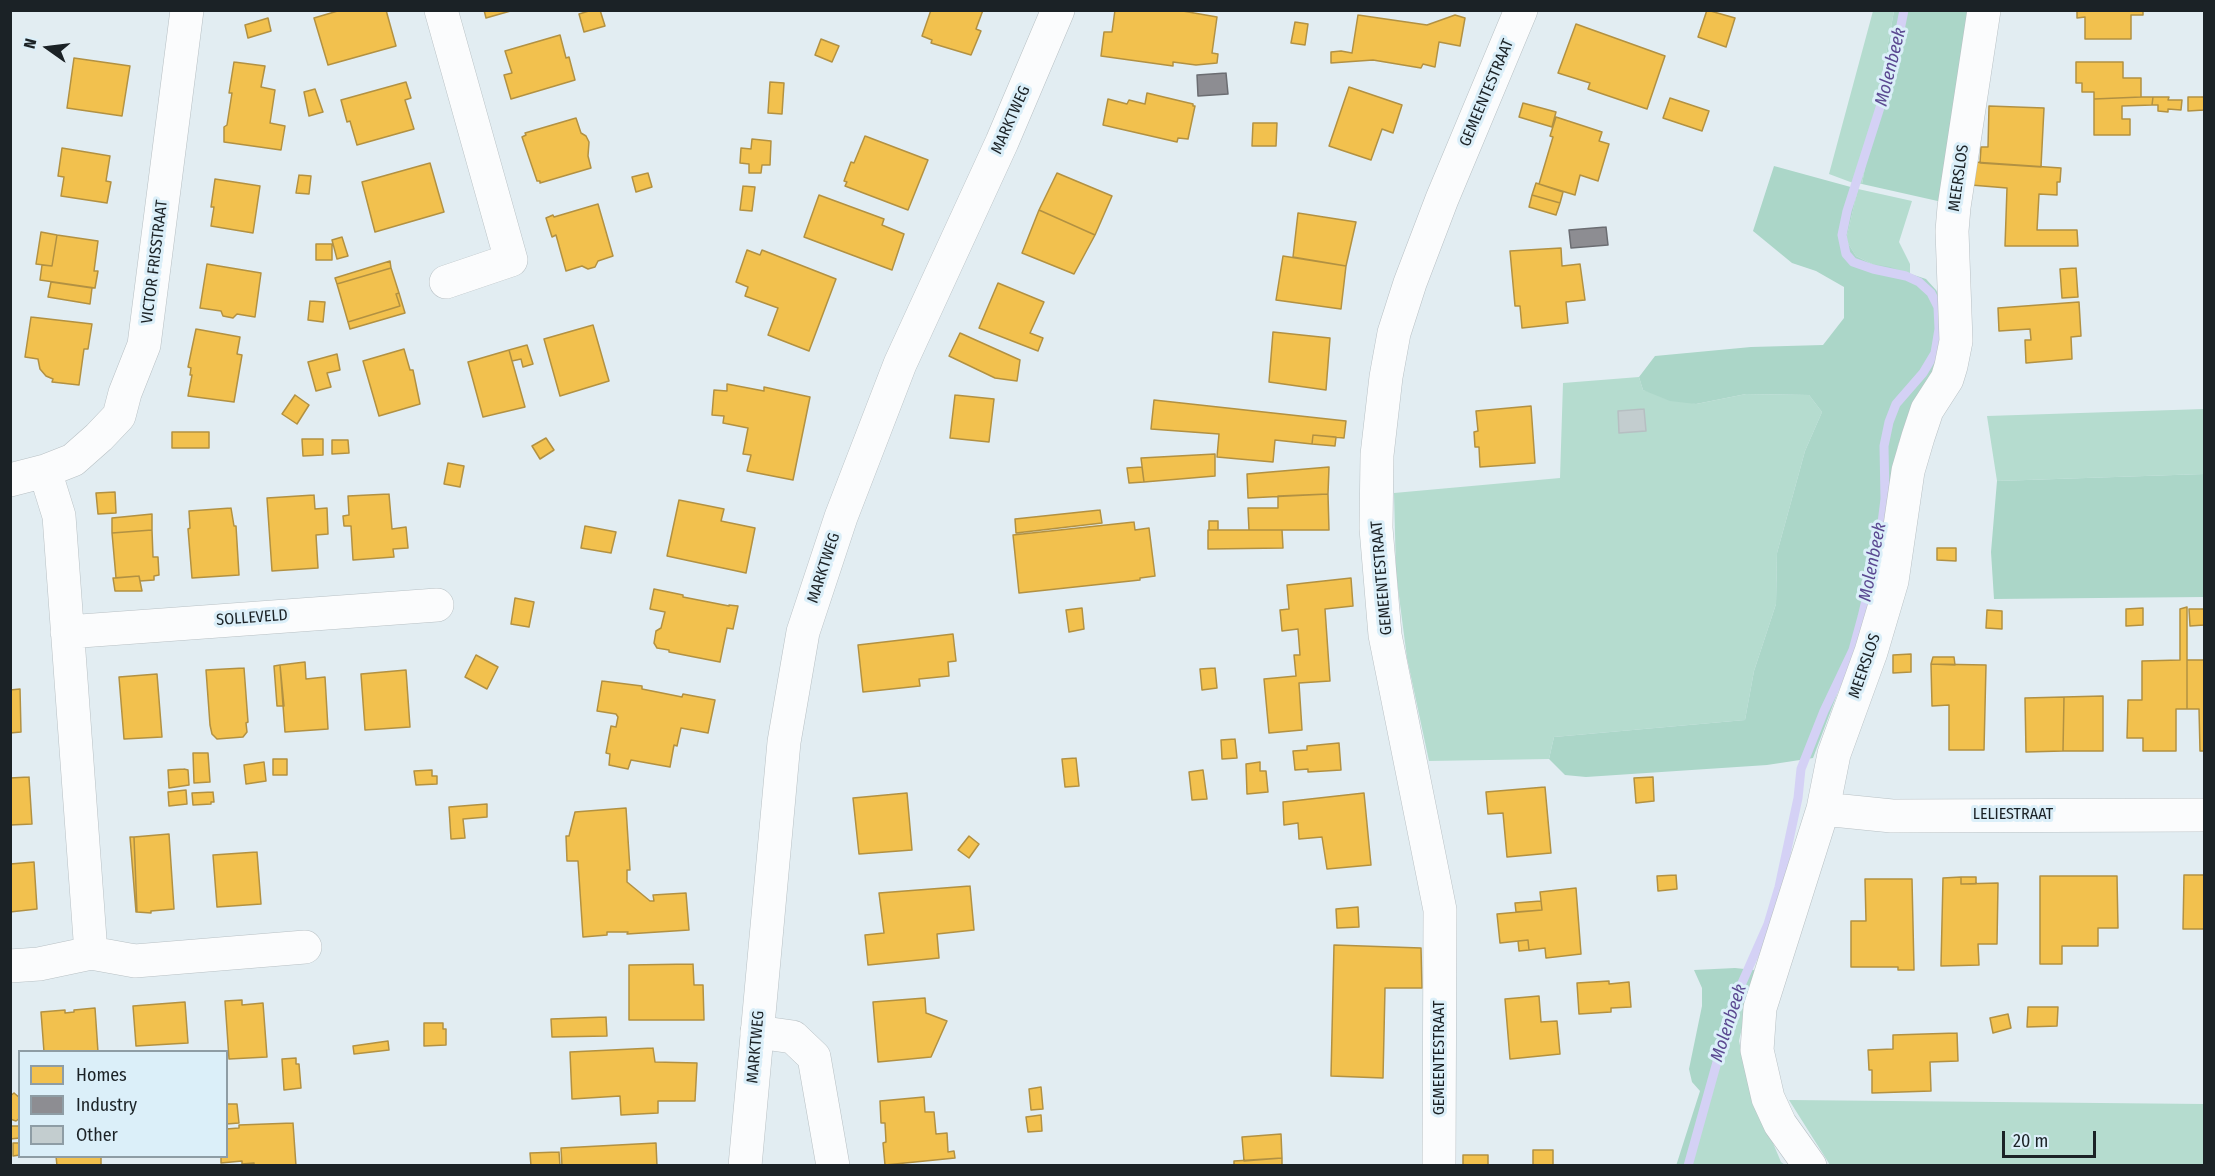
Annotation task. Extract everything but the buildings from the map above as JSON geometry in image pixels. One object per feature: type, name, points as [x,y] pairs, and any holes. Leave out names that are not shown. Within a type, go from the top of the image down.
[{"type":"street","name":"VICTOR FRISSTRAAT","points":[[45,471],[73,460],[120,416],[124,393],[144,345],[187,10]]},
{"type":"street","points":[[441,10],[511,260],[446,282]]},
{"type":"street","name":"MARKTWEG","points":[[745,1166],[784,741],[803,632],[841,518],[900,364],[1002,142],[1059,10]]},
{"type":"street","name":"GEMEENTESTRAAT","points":[[1439,1166],[1440,910],[1385,634],[1376,528],[1377,455],[1386,377],[1394,333],[1442,199],[1521,10]]},
{"type":"street","name":"MEERSLOS","points":[[1810,1166],[1780,1124],[1768,1098],[1757,1050],[1760,1008],[1823,809],[1834,754],[1871,652],[1892,581],[1908,471],[1927,410],[1947,379],[1953,358],[1956,341],[1953,223],[1984,10]]},
{"type":"street","points":[[10,480],[45,471],[59,516],[91,953]]},
{"type":"street","name":"SOLLEVELD","points":[[67,632],[437,605]]},
{"type":"street","name":"LELIESTRAAT","points":[[1823,809],[1892,816],[2205,815]]},
{"type":"street","points":[[10,966],[39,964],[91,953],[135,961],[305,947]]},
{"type":"street","points":[[757,1032],[793,1037],[814,1057],[833,1166]]},
{"type":"green space","points":[[1873,11],[1894,11],[1862,184],[1829,174]]},
{"type":"green space","points":[[1894,11],[1978,11],[1951,204],[1862,184]]},
{"type":"green space","points":[[1774,166],[1858,189],[1846,240],[1856,256],[1872,264],[1890,267],[1926,279],[1936,290],[1945,307],[1947,352],[1910,415],[1898,445],[1886,527],[1871,591],[1836,697],[1813,758],[1767,765],[1586,777],[1565,775],[1549,759],[1554,737],[1745,720],[1754,671],[1776,604],[1777,553],[1805,451],[1822,412],[1809,395],[1746,394],[1696,404],[1670,401],[1643,390],[1639,377],[1655,356],[1751,347],[1823,345],[1844,318],[1844,287],[1816,271],[1792,263],[1753,231]]},
{"type":"green space","points":[[1858,189],[1912,201],[1899,242],[1910,264],[1910,274],[1872,264],[1856,256],[1846,240]]},
{"type":"green space","points":[[1639,377],[1643,390],[1696,404],[1746,394],[1809,395],[1822,412],[1805,451],[1777,553],[1776,604],[1754,671],[1745,720],[1554,737],[1549,759],[1429,761],[1407,658],[1396,573],[1394,493],[1560,478],[1563,383]]},
{"type":"green space","points":[[2204,409],[2204,474],[1997,481],[1987,416]]},
{"type":"green space","points":[[2204,474],[2204,597],[1994,599],[1991,552],[1997,481]]},
{"type":"green space","points":[[1735,968],[1754,970],[1755,977],[1749,997],[1736,994],[1691,1165],[1676,1166],[1700,1091],[1692,1082],[1689,1069],[1702,1006],[1702,988],[1694,970]]},
{"type":"green space","points":[[1736,994],[1749,997],[1739,1041],[1749,1086],[1781,1162],[1785,1165],[1691,1166]]},
{"type":"green space","points":[[1789,1100],[2204,1104],[2204,1165],[1830,1165]]},
{"type":"waterway","name":"Molenbeek","points":[[1688,1166],[1734,1001],[1768,924],[1779,887],[1798,798],[1801,769],[1824,711],[1853,650],[1862,617],[1882,523],[1885,499],[1884,446],[1889,422],[1896,404],[1923,373],[1935,353],[1939,329],[1938,307],[1931,293],[1919,282],[1906,276],[1853,262],[1846,254],[1842,235],[1847,211],[1892,70],[1904,10]]}]
